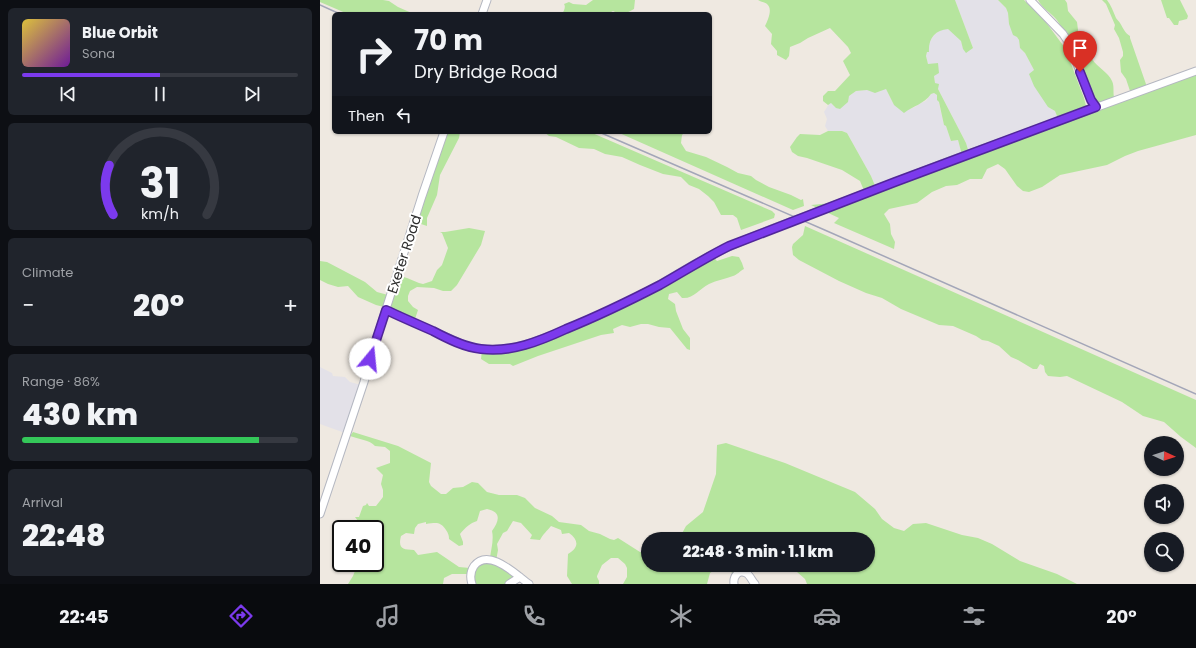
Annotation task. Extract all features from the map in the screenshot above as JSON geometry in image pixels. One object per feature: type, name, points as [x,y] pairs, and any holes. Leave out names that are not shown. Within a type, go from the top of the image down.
[{"type":"street","points":[[483,12],[486,0]]},
{"type":"street","points":[[1030,0],[1066,38],[1091,100],[1096,107]]},
{"type":"street","points":[[386,310],[469,347],[494,350],[525,346],[597,316],[653,288],[706,257],[729,246],[955,159],[1196,71]]},
{"type":"street","name":"Exeter Road","points":[[320,514],[443,134]]},
{"type":"street","points":[[472,584],[470,579],[473,567],[483,560],[499,563],[529,584]]},
{"type":"street","points":[[734,584],[736,575],[744,572],[749,575],[755,584]]},
{"type":"street","points":[[509,584],[520,577]]},
{"type":"shaded area","points":[[955,0],[998,0],[1006,8],[1009,24],[1019,40],[1020,48],[1025,53],[1034,70],[1048,107],[1055,111],[1059,121],[969,153],[966,143],[935,83],[934,76],[938,64],[928,64],[926,56],[930,41],[935,34],[942,29],[948,29],[954,34],[961,41],[965,51],[973,48]]},
{"type":"shaded area","points":[[886,89],[894,105],[907,110],[926,101],[931,94],[934,93],[937,95],[944,125],[946,126],[951,141],[958,140],[962,155],[876,188],[847,133],[842,131],[828,131],[825,126],[827,119],[824,112],[829,104],[831,103],[836,108],[856,91],[867,90],[879,92]]},
{"type":"shaded area","points":[[320,367],[332,373],[333,376],[345,377],[350,382],[361,385],[345,433],[320,424]]},
{"type":"green space","points":[[320,0],[383,0],[389,1],[409,12],[343,12],[320,2]]},
{"type":"green space","points":[[593,0],[635,0],[634,9],[628,12],[563,12],[565,8],[564,4],[569,2],[573,4],[586,5]]},
{"type":"green space","points":[[758,0],[955,0],[973,48],[966,53],[963,49],[961,41],[948,29],[939,31],[933,36],[929,47],[929,52],[927,52],[926,56],[928,64],[938,63],[939,73],[934,76],[935,83],[939,84],[938,89],[966,143],[969,153],[1059,121],[1055,111],[1048,107],[1034,86],[1029,74],[1034,70],[1025,53],[1020,48],[1019,40],[1013,35],[1006,8],[998,0],[1024,0],[1045,21],[1065,48],[1087,110],[1098,106],[1071,38],[1069,38],[1067,32],[1038,0],[1065,0],[1068,11],[1077,22],[1079,38],[1086,45],[1094,62],[1108,75],[1112,81],[1115,100],[1131,94],[1126,79],[1121,72],[1120,60],[1123,56],[1123,52],[1119,38],[1114,29],[1115,25],[1106,4],[1102,0],[1107,0],[1116,19],[1120,22],[1125,32],[1130,36],[1147,87],[1196,71],[1196,135],[1138,151],[1107,165],[1060,175],[1042,187],[1029,192],[1023,191],[1017,186],[1005,169],[998,164],[987,169],[982,179],[970,179],[957,185],[946,186],[932,192],[917,203],[889,209],[884,214],[890,224],[891,234],[895,242],[894,249],[834,223],[839,218],[811,205],[832,203],[865,193],[860,181],[842,170],[798,156],[792,152],[790,147],[800,134],[820,135],[828,131],[842,131],[847,133],[876,188],[962,155],[958,140],[951,141],[946,126],[944,125],[937,95],[934,93],[931,94],[922,103],[904,113],[894,105],[886,89],[875,93],[867,90],[856,91],[849,96],[848,102],[840,109],[836,108],[831,103],[828,105],[823,101],[823,96],[828,91],[835,91],[850,75],[843,61],[851,53],[848,47],[830,28],[790,47],[789,56],[786,60],[777,55],[777,51],[771,44],[772,34],[765,26],[769,15],[769,6]]},
{"type":"green space","points":[[1161,0],[1180,0],[1188,16],[1187,19],[1179,21],[1178,25],[1174,25],[1169,18],[1167,18]]},
{"type":"green space","points":[[441,134],[460,134],[440,175],[437,195],[427,218],[427,226],[415,222]]},
{"type":"green space","points":[[546,134],[595,134],[772,211],[775,214],[774,218],[741,230],[737,218],[733,215],[721,215],[714,202],[708,196],[699,189],[689,185],[681,177],[663,174],[622,157],[605,154],[594,149],[579,148],[556,137]]},
{"type":"green space","points":[[622,134],[683,134],[681,143],[686,151],[706,157],[738,173],[751,176],[769,187],[801,200],[803,199],[804,206],[793,210]]},
{"type":"green space","points":[[805,226],[1196,400],[1196,448],[1184,439],[1184,436],[1180,436],[1164,422],[1143,416],[1122,402],[1067,376],[1048,376],[1045,372],[1044,366],[1040,364],[1037,369],[1033,369],[1011,357],[999,346],[982,340],[953,326],[939,325],[901,309],[882,298],[866,293],[839,281],[799,260],[793,255],[792,247],[793,244],[803,235]]},
{"type":"green space","points":[[469,228],[485,231],[481,245],[457,285],[451,291],[417,287],[410,291],[408,301],[418,310],[414,322],[384,307],[358,297],[348,286],[338,287],[320,280],[320,261],[327,262],[365,282],[377,292],[388,295],[397,275],[423,284],[432,281],[437,270],[442,265],[448,248],[442,233],[440,232]]},
{"type":"green space","points":[[709,252],[717,261],[732,256],[739,257],[744,269],[734,275],[705,286],[690,297],[682,298],[677,292],[669,294],[668,299],[675,304],[683,329],[690,338],[690,350],[687,349],[670,328],[641,324],[630,327],[622,325],[613,329],[614,333],[601,335],[513,366],[510,364],[489,364],[481,359],[482,350],[525,345],[599,316],[693,263]]},
{"type":"green space","points":[[353,432],[398,446],[431,463],[429,482],[431,486],[441,494],[446,494],[453,488],[463,487],[472,482],[478,483],[487,492],[499,495],[517,495],[525,498],[535,508],[552,516],[559,522],[581,525],[589,531],[610,539],[614,540],[618,538],[641,552],[641,572],[712,572],[707,584],[623,584],[627,577],[627,568],[618,558],[611,558],[602,565],[597,576],[599,584],[572,584],[567,576],[568,554],[576,547],[575,538],[569,533],[562,534],[561,530],[551,526],[540,540],[530,539],[532,535],[521,523],[513,521],[507,531],[503,533],[497,544],[498,550],[496,561],[517,578],[509,584],[470,584],[469,574],[452,574],[444,578],[443,584],[348,584],[355,572],[384,572],[384,520],[357,520],[355,517],[359,517],[363,506],[367,503],[369,506],[376,506],[383,497],[381,484],[383,475],[376,468],[390,463],[390,451],[385,447],[375,446],[367,441],[350,436]],"holes":[[[487,509],[495,512],[498,517],[492,531],[493,541],[490,558],[470,568],[459,567],[437,552],[418,555],[414,550],[406,550],[401,546],[401,536],[406,533],[414,534],[415,528],[418,524],[426,522],[426,524],[438,523],[442,525],[449,535],[449,539],[459,546],[463,545],[460,534],[468,526],[477,521],[480,511]]]},
{"type":"green space","points":[[726,443],[785,463],[855,492],[875,509],[882,519],[894,528],[904,531],[913,524],[926,523],[962,535],[978,538],[992,544],[1020,561],[1057,574],[1077,584],[807,584],[805,579],[797,572],[875,572],[875,532],[683,532],[686,526],[703,512],[716,474],[717,445]]},
{"type":"railway","points":[[320,5],[336,12]]},
{"type":"railway","points":[[604,134],[1196,394]]},
{"type":"route","points":[[370,359],[386,310],[469,347],[494,350],[525,346],[545,338],[635,298],[706,257],[729,246],[955,159],[1096,107],[1091,100],[1080,72]]}]
